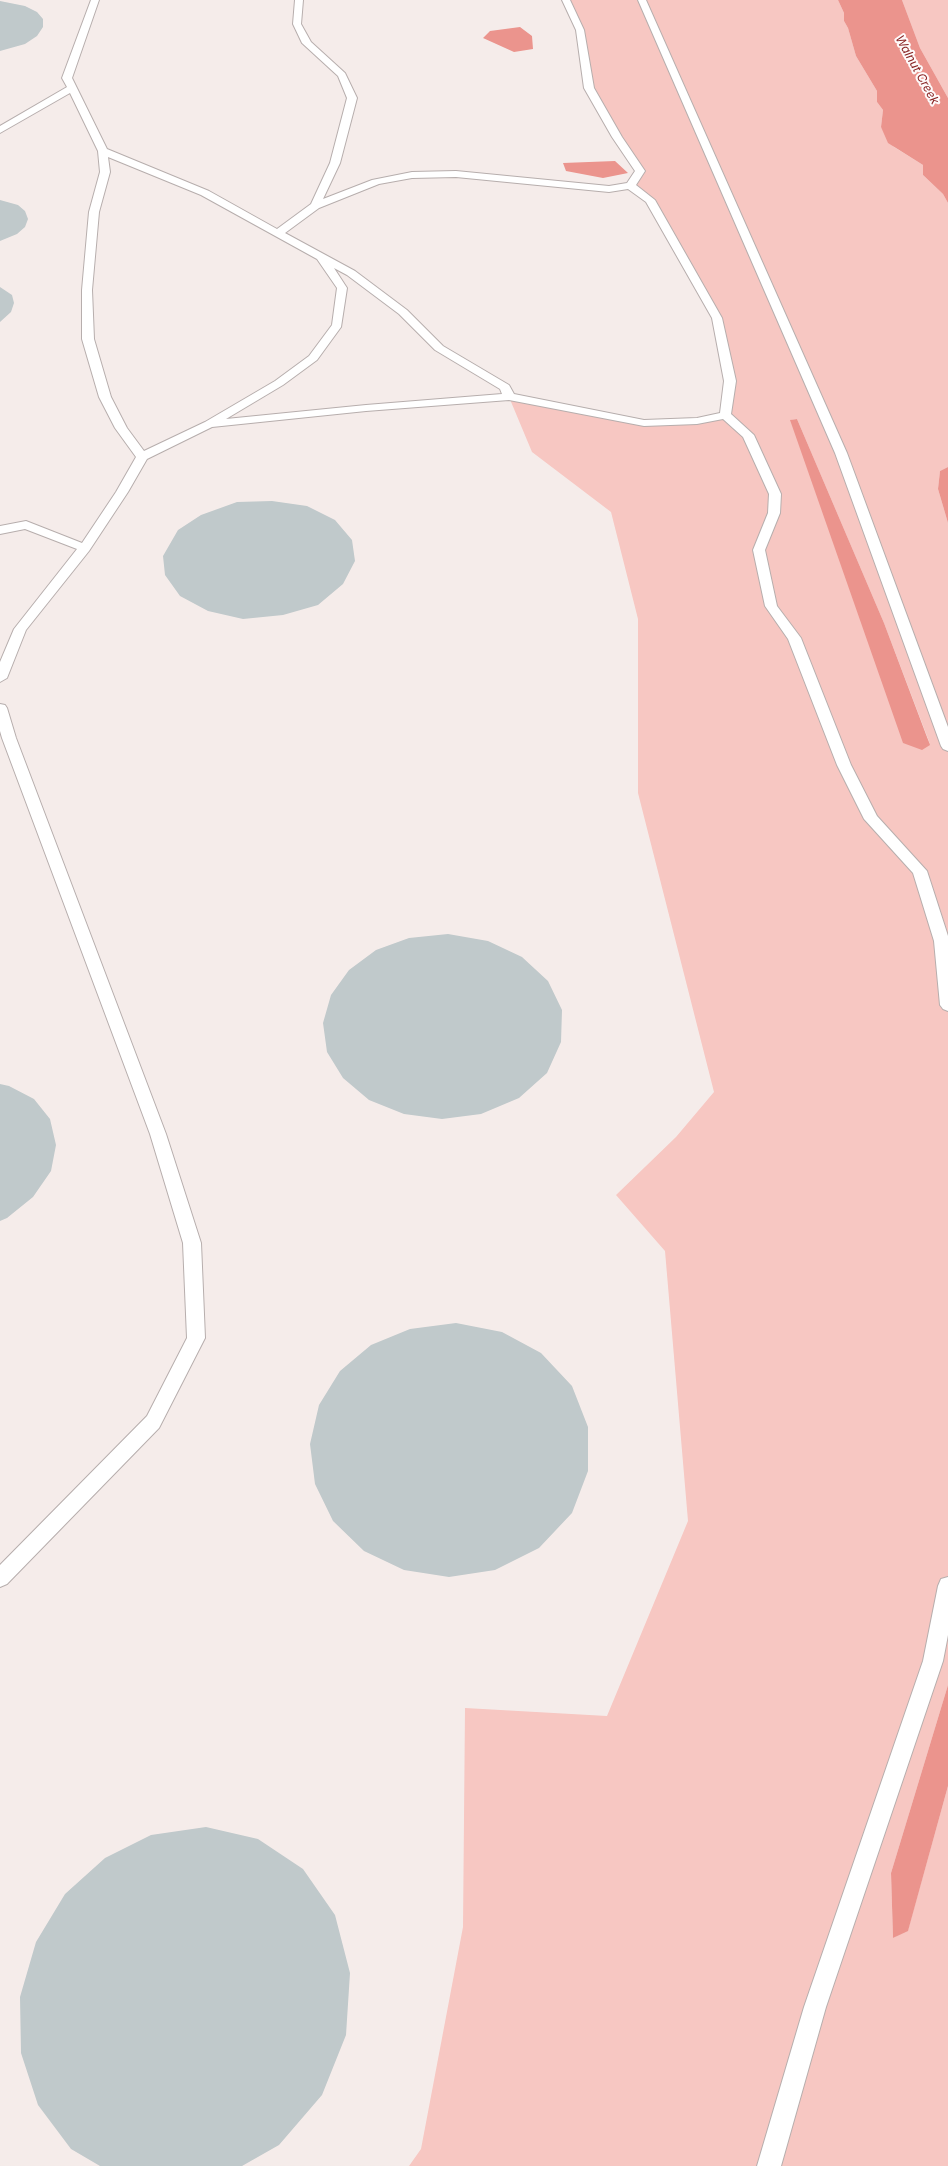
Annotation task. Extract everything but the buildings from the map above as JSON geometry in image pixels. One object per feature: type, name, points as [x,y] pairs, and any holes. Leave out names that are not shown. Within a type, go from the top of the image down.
[{"type":"lane","points":[[95,0],[67,78],[103,151],[105,172],[94,212],[92,228],[87,290],[88,339],[105,397],[121,428],[142,457]]},
{"type":"lane","points":[[299,0],[297,24],[307,42],[342,75],[352,98],[335,163],[314,206]]},
{"type":"lane","points":[[566,0],[580,30],[589,88],[617,136],[640,171],[630,186]]},
{"type":"lane","points":[[642,0],[841,453],[948,746]]},
{"type":"lane","points":[[0,130],[72,88]]},
{"type":"lane","points":[[103,151],[205,194],[278,232],[351,273],[402,312],[439,348],[505,387],[509,397]]},
{"type":"lane","points":[[278,232],[314,206],[376,182],[412,175],[456,174],[609,189],[630,186],[650,200],[717,318],[730,380],[725,415]]},
{"type":"lane","points":[[0,678],[20,629],[85,548],[122,492],[142,457],[209,424],[279,383],[313,358],[337,325],[342,288],[321,257]]},
{"type":"lane","points":[[209,424],[366,408],[509,397],[644,423],[697,421],[725,415]]},
{"type":"lane","points":[[725,415],[748,435],[775,494],[774,513],[759,550],[772,606],[794,638],[844,765],[871,819],[920,871],[942,941],[948,1004]]},
{"type":"lane","points":[[0,530],[26,525],[85,548]]},
{"type":"lane","points":[[0,708],[3,726],[158,1134],[190,1236],[192,1243],[196,1338],[153,1422],[0,1578]]},
{"type":"lane","points":[[769,2166],[815,2007],[933,1661],[948,1586]]},
{"type":"shaded area","points":[[566,0],[838,0],[844,13],[844,21],[848,28],[856,56],[877,91],[877,102],[883,110],[881,127],[894,147],[923,165],[923,175],[943,194],[948,203],[948,467],[940,471],[938,489],[948,523],[948,1685],[891,1873],[893,1938],[908,1930],[948,1786],[948,2166],[409,2166],[421,2149],[463,1927],[465,1708],[607,1716],[688,1521],[665,1251],[616,1195],[676,1137],[714,1092],[638,793],[638,619],[611,512],[532,452],[509,397],[644,423],[697,421],[725,415],[730,381],[717,318],[650,200],[630,186],[640,171],[589,88],[580,30]],"holes":[[[797,419],[884,623],[930,744],[844,571],[791,420]]]},
{"type":"shaded area","points":[[902,0],[948,0],[948,98],[920,48]]},
{"type":"water","name":"Walnut Creek","points":[[838,0],[902,0],[920,48],[948,98],[948,203],[943,194],[923,175],[923,165],[888,143],[881,127],[883,110],[877,102],[877,91],[856,56],[848,28],[844,21],[844,13]]},
{"type":"water","points":[[520,27],[532,36],[533,49],[514,52],[483,38],[490,31]]},
{"type":"water","points":[[615,161],[628,173],[603,178],[566,171],[563,163]]},
{"type":"water","points":[[797,419],[884,623],[930,745],[922,750],[903,743],[790,420]]},
{"type":"water","points":[[948,467],[948,523],[938,489],[940,471]]},
{"type":"water","points":[[948,1685],[948,1786],[908,1931],[893,1938],[891,1873]]}]
